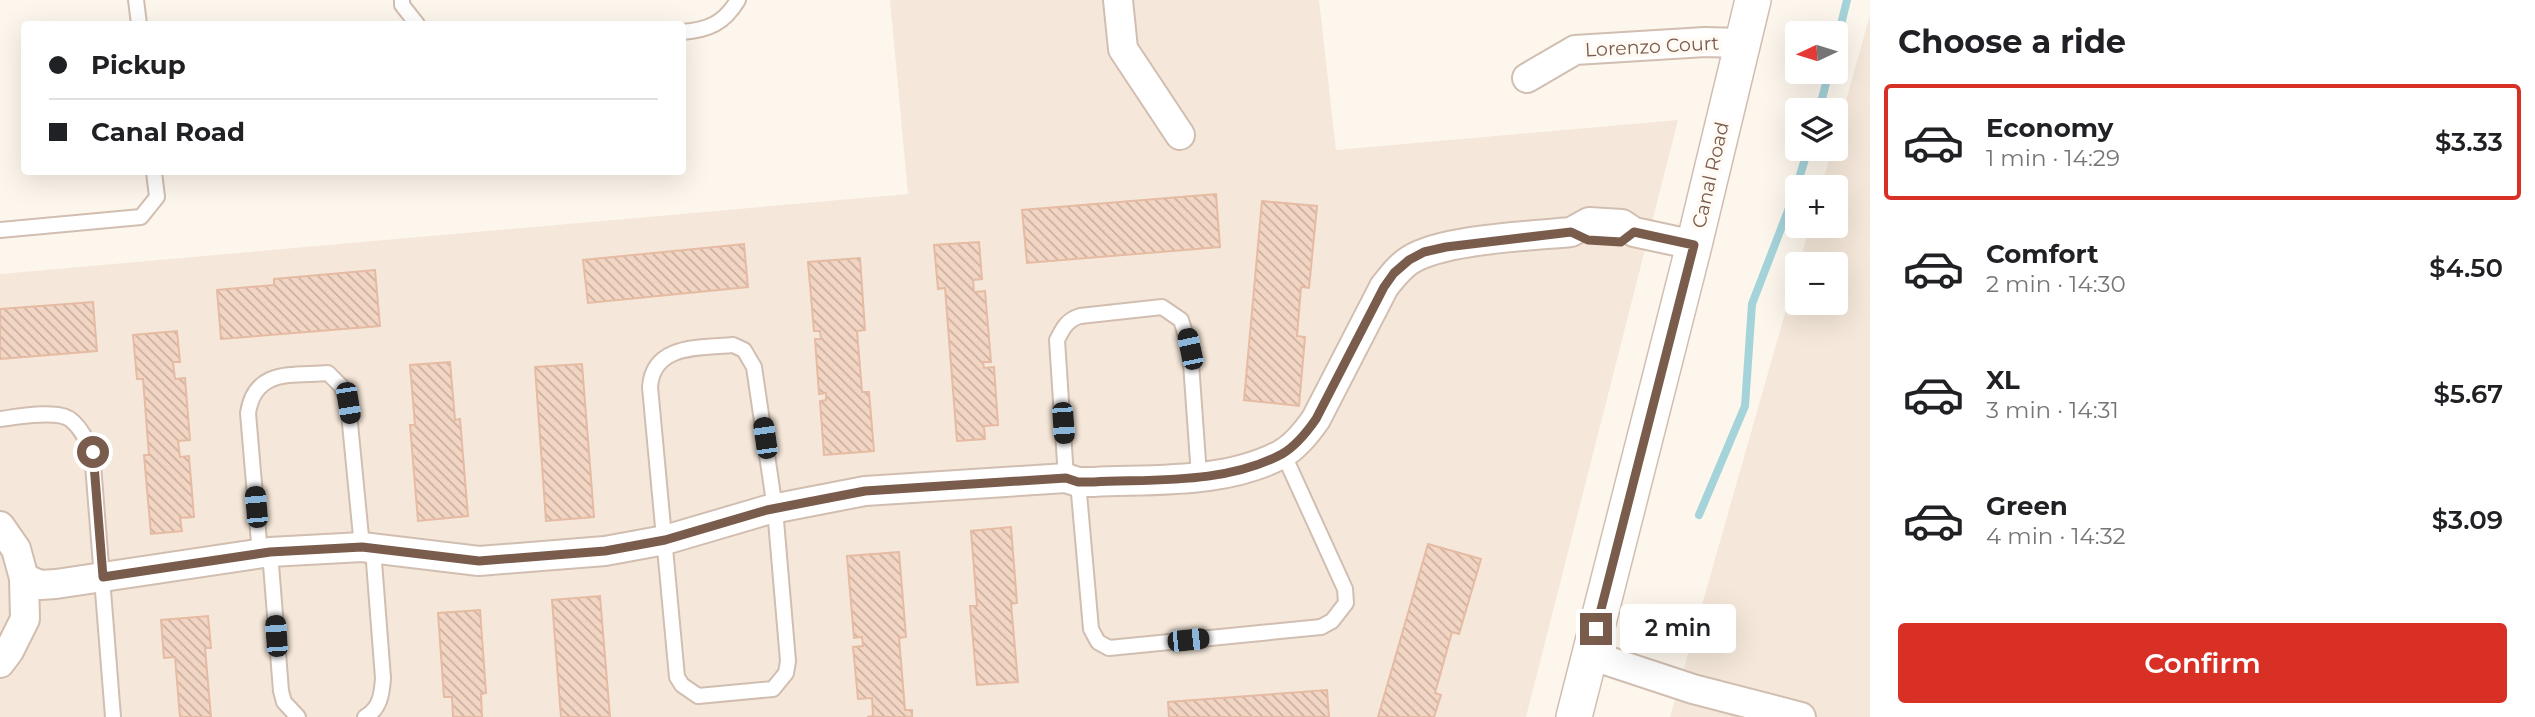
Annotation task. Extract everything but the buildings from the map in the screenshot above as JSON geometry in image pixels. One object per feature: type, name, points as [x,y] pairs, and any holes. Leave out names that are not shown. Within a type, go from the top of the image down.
[{"type":"street","points":[[1118,0],[1123,49],[1180,135]]},
{"type":"street","name":"Canal Road","points":[[1574,717],[1694,245],[1753,0]]},
{"type":"street","name":"Lorenzo Court","points":[[1527,78],[1574,50],[1705,42],[1742,43]]},
{"type":"street","points":[[24,578],[40,585],[56,584],[265,553],[368,548],[456,560],[497,561],[605,551],[665,540],[775,509],[865,491],[1072,480],[1199,477],[1239,470],[1283,453],[1307,432],[1384,287],[1394,273],[1424,252],[1571,232],[1589,222],[1622,224],[1634,232],[1694,245]]},
{"type":"street","points":[[0,526],[16,549],[24,578],[24,620],[0,663]]},
{"type":"street","points":[[1590,655],[1693,689],[1801,717]]},
{"type":"lane","points":[[136,0],[139,21]]},
{"type":"lane","points":[[402,0],[402,5],[415,21]]},
{"type":"lane","points":[[686,32],[703,30],[728,16],[738,0]]},
{"type":"lane","points":[[0,230],[141,216],[157,198],[154,175]]},
{"type":"lane","points":[[1199,477],[1190,349],[1181,320],[1162,307],[1071,319],[1057,340],[1091,629],[1098,642],[1109,648],[1321,627],[1332,621],[1346,603],[1345,589],[1283,453]]},
{"type":"lane","points":[[733,345],[749,355],[754,367],[775,509],[789,649],[786,673],[773,689],[698,696],[682,685],[677,677],[665,540],[651,374],[658,362],[680,351],[733,345]]},
{"type":"lane","points":[[298,717],[284,702],[281,691],[248,412],[250,399],[263,382],[274,378],[328,373],[342,387],[348,403],[383,685],[373,712],[365,717]]},
{"type":"lane","points":[[0,419],[55,414],[69,418],[93,452],[113,717]]},
{"type":"shaded area","points":[[890,0],[1319,0],[1336,150],[1678,120],[1526,717],[0,717],[0,274],[908,194]]},
{"type":"shaded area","points":[[1870,15],[1870,717],[1670,717],[1785,313],[1848,315],[1848,252],[1802,252],[1807,238],[1848,238],[1848,175],[1824,175],[1829,161],[1848,161],[1847,98]]},
{"type":"waterway","points":[[1842,21],[1847,0]]},
{"type":"waterway","points":[[1822,98],[1826,84]]},
{"type":"waterway","points":[[1699,515],[1745,406],[1752,304],[1804,161]]},
{"type":"route","points":[[93,452],[103,577],[270,552],[362,547],[456,560],[497,561],[605,551],[665,540],[767,510],[865,491],[1066,478],[1078,482],[1094,482],[1222,474],[1283,453],[1307,432],[1384,287],[1394,273],[1409,260],[1424,252],[1446,247],[1511,238],[1571,232],[1588,240],[1621,242],[1634,232],[1694,245],[1596,629]]}]
